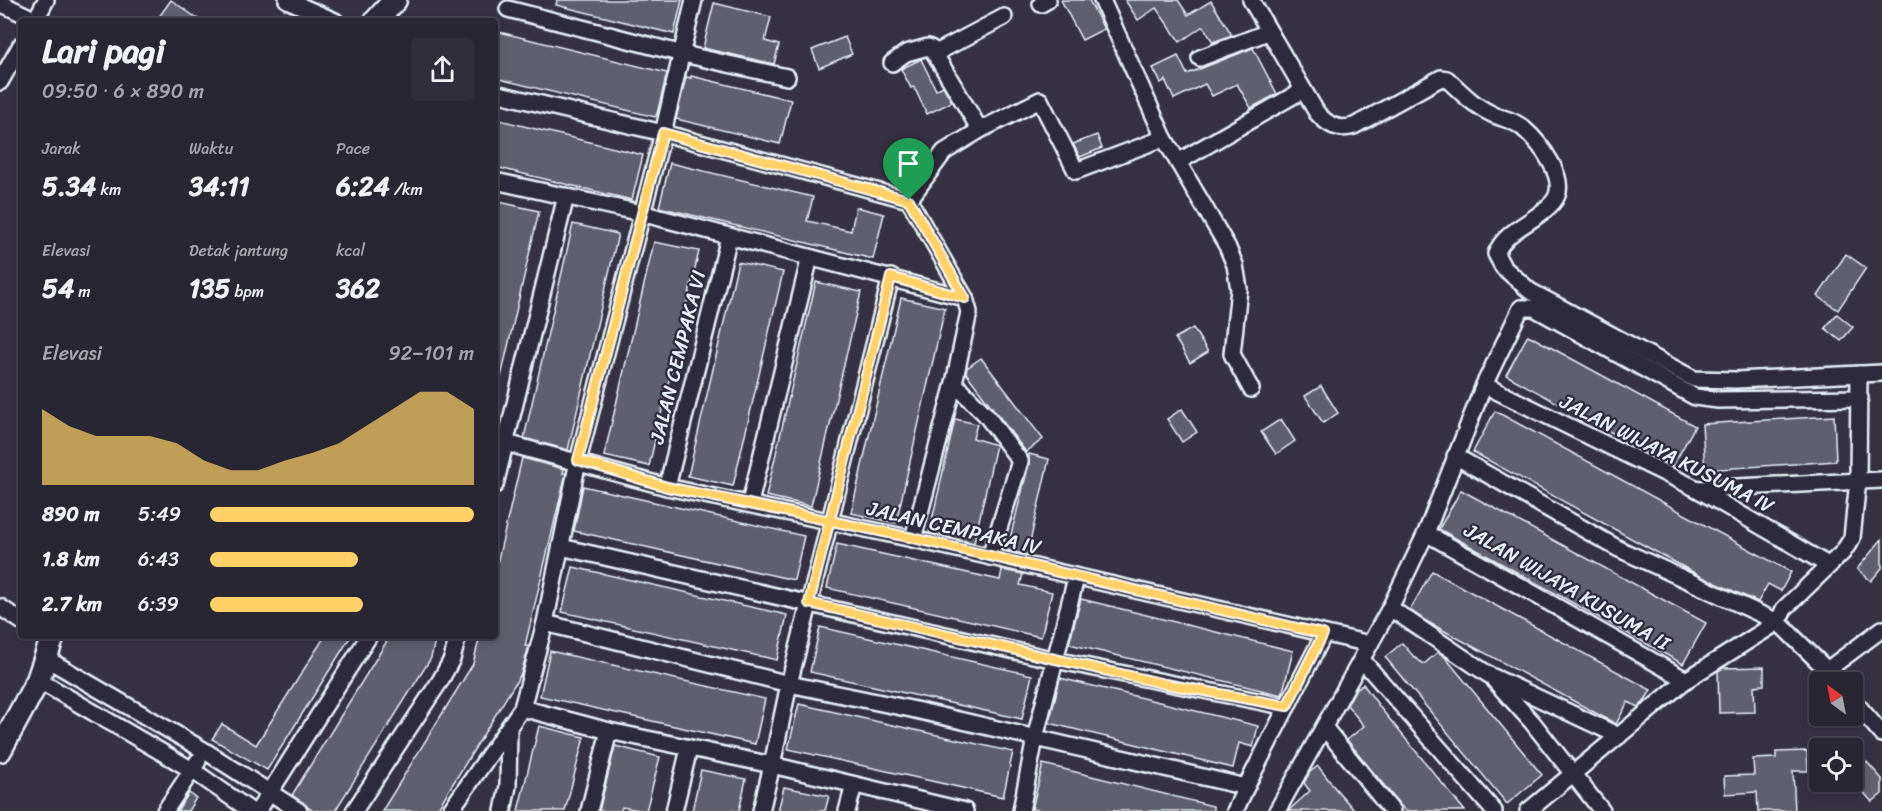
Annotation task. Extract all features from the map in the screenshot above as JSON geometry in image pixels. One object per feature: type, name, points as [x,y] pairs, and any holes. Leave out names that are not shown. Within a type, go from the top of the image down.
[{"type":"street","points":[[37,18],[46,0]]},
{"type":"street","points":[[287,0],[328,18]]},
{"type":"street","points":[[379,18],[395,0]]},
{"type":"street","points":[[450,811],[522,708],[545,623],[578,460],[683,54],[694,0]]},
{"type":"street","points":[[1102,0],[1164,138],[1227,246],[1235,265],[1239,289],[1232,354],[1251,389]]},
{"type":"street","points":[[1251,0],[1303,90],[1326,123],[1344,129],[1375,116],[1434,80],[1444,78],[1478,106],[1522,127],[1557,175],[1558,194],[1553,203],[1500,246],[1496,254],[1500,263],[1530,291],[1694,379],[1736,380],[1882,373]]},
{"type":"street","points":[[0,3],[30,18]]},
{"type":"street","points":[[508,9],[683,54],[787,77]]},
{"type":"street","points":[[936,53],[1004,17]]},
{"type":"street","points":[[1200,58],[1268,32]]},
{"type":"street","points":[[892,63],[906,53],[928,47],[936,53],[980,129]]},
{"type":"street","points":[[0,82],[18,50]]},
{"type":"street","points":[[1178,162],[1303,90]]},
{"type":"street","points":[[498,94],[663,133],[909,200],[965,298],[969,312],[954,383],[913,538]]},
{"type":"street","points":[[909,200],[944,152],[980,129],[1040,100],[1076,171],[1164,138]]},
{"type":"street","points":[[498,182],[641,213],[965,298]]},
{"type":"street","points":[[498,459],[500,442],[566,196]]},
{"type":"street","name":"JALAN CEMPAKA VI","points":[[667,487],[729,237]]},
{"type":"street","points":[[750,503],[810,257]]},
{"type":"street","points":[[761,811],[789,684],[891,277]]},
{"type":"street","points":[[1277,811],[1390,608],[1426,533],[1484,385],[1514,318],[1524,306],[1534,308],[1695,397],[1718,400],[1860,398]]},
{"type":"street","points":[[1528,811],[1686,680],[1778,622],[1784,609],[1843,552],[1852,538],[1858,480],[1859,374]]},
{"type":"street","points":[[954,383],[986,415],[1020,461],[990,557]]},
{"type":"street","name":"JALAN WIJAYA KUSUMA IV","points":[[1484,385],[1697,489],[1828,565]]},
{"type":"street","name":"JALAN CEMPAKA IV","points":[[500,442],[578,460],[667,487],[913,538],[1076,578],[1370,644]]},
{"type":"street","points":[[1455,456],[1619,549],[1778,622],[1827,670],[1882,629]]},
{"type":"street","points":[[1697,489],[1882,480]]},
{"type":"street","name":"JALAN WIJAYA KUSUMA II","points":[[1426,533],[1686,680]]},
{"type":"street","points":[[561,547],[1055,660],[1287,706]]},
{"type":"street","points":[[1021,811],[1035,738],[1076,578]]},
{"type":"street","points":[[0,607],[18,619]]},
{"type":"street","points":[[1390,608],[1489,675],[1619,735]]},
{"type":"street","points":[[545,623],[789,684],[1246,787]]},
{"type":"street","points":[[1235,811],[1323,634]]},
{"type":"street","points":[[258,811],[367,639]]},
{"type":"street","points":[[354,811],[440,681],[452,659],[457,639]]},
{"type":"street","points":[[0,750],[38,680],[49,643],[205,751],[298,811]]},
{"type":"street","points":[[1362,660],[1494,811]]},
{"type":"street","points":[[1489,675],[1532,722],[1602,811]]},
{"type":"street","points":[[38,680],[192,770],[251,811]]},
{"type":"street","points":[[522,708],[609,731],[772,765],[935,808],[965,811]]},
{"type":"street","points":[[1863,712],[1882,734]]},
{"type":"street","points":[[503,811],[508,786],[509,727]]},
{"type":"street","points":[[1324,727],[1392,811]]},
{"type":"street","points":[[589,811],[609,731]]},
{"type":"street","points":[[674,811],[688,749]]},
{"type":"street","points":[[165,811],[205,751]]},
{"type":"street","points":[[848,811],[854,785]]},
{"type":"building","points":[[171,0],[197,18],[158,18]]},
{"type":"building","points":[[557,0],[682,0],[674,34],[556,5]]},
{"type":"building","points":[[1061,0],[1089,0],[1104,29],[1082,40]]},
{"type":"building","points":[[1125,0],[1178,0],[1188,15],[1211,1],[1232,35],[1213,42],[1203,26],[1180,42],[1156,8],[1138,20]]},
{"type":"building","points":[[714,3],[771,17],[765,41],[779,45],[774,64],[703,48]]},
{"type":"building","points":[[498,32],[667,73],[655,117],[498,79]]},
{"type":"building","points":[[845,37],[852,54],[819,68],[812,50]]},
{"type":"building","points":[[1253,48],[1277,94],[1251,108],[1237,84],[1212,96],[1205,84],[1174,99],[1165,80],[1161,83],[1153,68],[1178,56],[1187,74]]},
{"type":"building","points":[[921,59],[936,90],[943,86],[952,102],[927,114],[914,87],[911,88],[901,69]]},
{"type":"building","points":[[691,76],[791,100],[780,144],[676,119],[686,77],[691,78]]},
{"type":"building","points":[[498,120],[643,155],[632,200],[498,168]]},
{"type":"building","points":[[1097,135],[1102,148],[1080,157],[1073,144]]},
{"type":"building","points":[[670,163],[813,197],[807,221],[851,231],[856,207],[884,214],[873,259],[659,207]]},
{"type":"building","points":[[498,202],[539,211],[501,377],[498,377]]},
{"type":"building","points":[[573,224],[618,234],[568,450],[524,438]]},
{"type":"building","points":[[654,242],[699,251],[649,466],[604,456]]},
{"type":"building","points":[[1846,254],[1866,268],[1838,310],[1818,296]]},
{"type":"building","points":[[738,262],[783,272],[733,486],[688,476]]},
{"type":"building","points":[[816,282],[861,292],[811,506],[766,496]]},
{"type":"building","points":[[901,298],[945,308],[896,523],[851,513]]},
{"type":"building","points":[[1837,314],[1853,327],[1841,341],[1825,328]]},
{"type":"building","points":[[1193,328],[1208,352],[1190,363],[1175,338]]},
{"type":"building","points":[[1528,335],[1695,426],[1673,466],[1506,375]]},
{"type":"building","points":[[981,358],[1043,439],[1026,452],[966,373],[967,368]]},
{"type":"building","points":[[1321,386],[1338,413],[1323,423],[1305,396]]},
{"type":"building","points":[[1182,409],[1197,432],[1182,442],[1167,419]]},
{"type":"building","points":[[1495,411],[1791,572],[1781,591],[1768,584],[1758,602],[1702,577],[1473,452]]},
{"type":"building","points":[[1834,416],[1836,461],[1705,470],[1702,424]]},
{"type":"building","points":[[955,419],[977,424],[973,438],[996,445],[974,543],[929,533]]},
{"type":"building","points":[[1281,419],[1295,441],[1276,454],[1261,432]]},
{"type":"building","points":[[1029,454],[1049,459],[1027,555],[1007,550],[1029,464]]},
{"type":"building","points":[[522,458],[564,469],[563,473],[566,473],[525,646],[529,646],[521,674],[436,811],[382,811],[473,664],[479,639],[498,639],[498,559]]},
{"type":"building","points":[[583,486],[804,536],[794,580],[574,531]]},
{"type":"building","points":[[1461,490],[1706,623],[1683,664],[1439,529]]},
{"type":"building","points":[[1882,539],[1882,568],[1871,581],[1857,569]]},
{"type":"building","points":[[837,544],[1000,580],[1002,570],[1023,574],[1020,585],[1052,592],[1041,637],[827,588]]},
{"type":"building","points":[[573,567],[787,615],[777,660],[562,612]]},
{"type":"building","points":[[1432,571],[1651,690],[1638,707],[1628,702],[1616,724],[1426,621],[1410,610]]},
{"type":"building","points":[[1081,599],[1293,651],[1282,695],[1069,644]]},
{"type":"building","points":[[820,627],[1032,675],[1022,719],[810,672]]},
{"type":"building","points":[[323,639],[349,639],[267,770],[212,739],[222,724],[256,745]]},
{"type":"building","points":[[388,639],[435,639],[431,658],[335,811],[313,811],[292,795]]},
{"type":"building","points":[[1402,643],[1414,657],[1424,664],[1438,652],[1445,657],[1542,775],[1507,804],[1385,657]]},
{"type":"building","points":[[550,651],[765,699],[755,744],[540,696]]},
{"type":"building","points":[[1764,667],[1764,685],[1754,686],[1755,712],[1719,713],[1718,671],[1723,668]]},
{"type":"building","points":[[1060,678],[1258,726],[1253,747],[1239,743],[1233,768],[1049,723]]},
{"type":"building","points":[[1363,684],[1465,811],[1405,811],[1347,740],[1364,726],[1347,705],[1355,690]]},
{"type":"building","points":[[799,704],[1013,752],[1003,797],[788,749]]},
{"type":"building","points":[[539,726],[584,737],[565,811],[518,811]]},
{"type":"building","points":[[615,746],[660,757],[646,811],[622,807],[621,811],[599,811]]},
{"type":"building","points":[[1807,751],[1808,771],[1793,771],[1795,811],[1758,811],[1757,792],[1725,794],[1724,776],[1754,775],[1753,759],[1776,758],[1776,752]]},
{"type":"building","points":[[1867,762],[1882,779],[1882,794],[1872,802],[1863,792],[1863,765]]},
{"type":"building","points":[[1043,764],[1213,806],[1213,811],[1043,811],[1032,809]]},
{"type":"building","points":[[1318,766],[1355,811],[1288,811],[1310,791],[1304,783],[1310,772]]},
{"type":"building","points":[[701,770],[746,779],[739,811],[692,811]]},
{"type":"building","points":[[784,787],[829,796],[825,811],[778,811]]},
{"type":"building","points":[[189,793],[196,798],[188,811],[177,811]]},
{"type":"route","points":[[909,200],[663,133],[578,460],[667,487],[750,503],[831,521],[913,538],[1323,634],[1287,706],[1165,684],[809,603],[831,521],[891,277],[960,294],[965,298],[909,200]]}]
